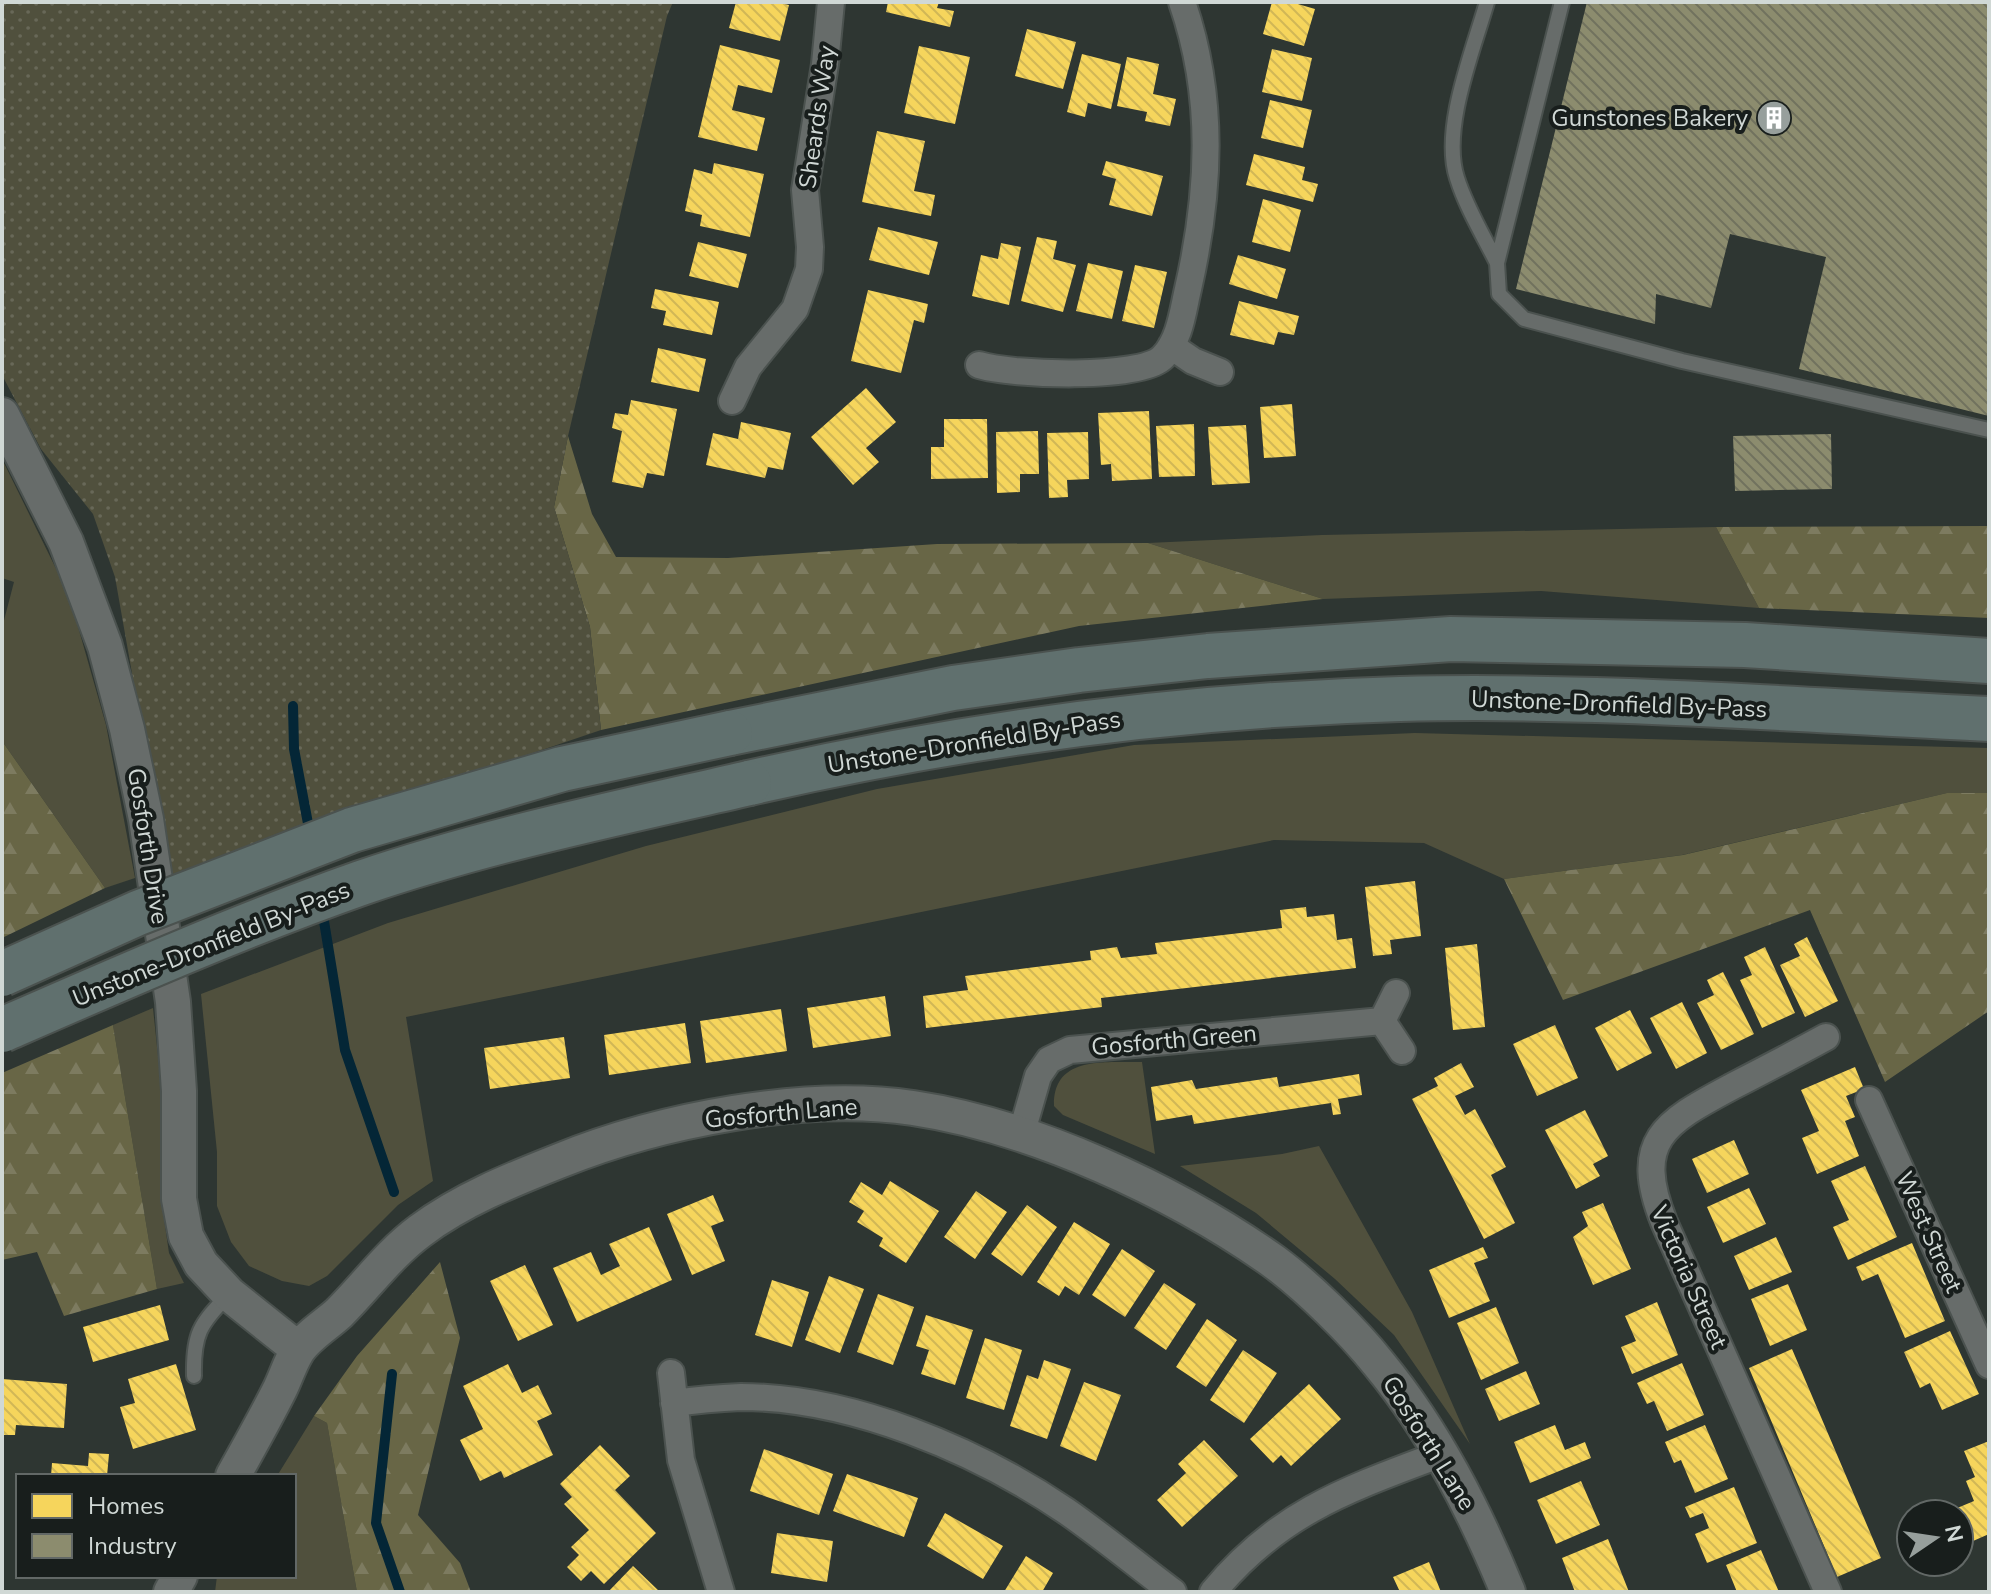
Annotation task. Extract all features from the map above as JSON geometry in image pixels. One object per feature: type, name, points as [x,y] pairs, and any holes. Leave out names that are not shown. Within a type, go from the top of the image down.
[{"type":"highway","points":[[2,974],[138,913],[352,830],[562,769],[908,696],[1079,670],[1208,656],[1451,639],[1745,645],[1989,661]]},
{"type":"highway","name":"Unstone-Dronfield By-Pass","points":[[2,1030],[218,936],[364,882],[527,835],[862,757],[1062,725],[1171,714],[1368,701],[1551,699],[1989,719]]},
{"type":"street","name":"Sheards Way","points":[[732,401],[748,367],[795,309],[809,269],[805,190],[825,64],[831,2]]},
{"type":"street","points":[[979,365],[998,371],[1058,374],[1123,369],[1148,366],[1162,358],[1171,346],[1180,323],[1194,263],[1205,200],[1207,146],[1204,94],[1194,37],[1182,2]]},
{"type":"street","points":[[1171,346],[1193,361],[1220,372]]},
{"type":"street","name":"Gosforth Drive","points":[[2,415],[66,542],[105,646],[124,715],[146,819],[173,1002],[179,1091],[179,1199],[186,1236],[201,1264],[229,1294],[298,1349]]},
{"type":"street","points":[[1396,993],[1382,1021],[1402,1051]]},
{"type":"street","name":"Gosforth Green","points":[[1021,1135],[1038,1076],[1049,1060],[1070,1050],[1382,1021]]},
{"type":"street","name":"Victoria Street","points":[[1826,1037],[1672,1121],[1653,1151],[1650,1169],[1653,1195],[1664,1222],[1828,1592]]},
{"type":"street","name":"West Street","points":[[1869,1100],[1989,1365]]},
{"type":"street","name":"Gosforth Lane","points":[[234,1474],[298,1349],[339,1313],[388,1259],[418,1232],[447,1213],[504,1183],[607,1142],[653,1128],[779,1108],[861,1104],[911,1108],[961,1117],[1021,1135],[1122,1174],[1275,1263],[1350,1330],[1414,1409],[1473,1513],[1508,1592]]},
{"type":"street","points":[[671,1373],[681,1460],[721,1592]]},
{"type":"street","points":[[674,1403],[743,1397],[803,1403],[867,1417],[910,1431],[1019,1482],[1065,1511],[1173,1592]]},
{"type":"street","points":[[1213,1592],[1276,1529],[1327,1499],[1441,1454]]},
{"type":"lane","points":[[1487,2],[1454,120],[1452,149],[1456,176],[1497,263]]},
{"type":"lane","points":[[1562,2],[1497,263],[1499,294],[1524,319],[1682,361],[1989,430]]},
{"type":"lane","points":[[194,1376],[193,1346],[203,1322],[229,1294]]},
{"type":"green space","points":[[2,2],[673,2],[667,16],[568,436],[554,507],[590,627],[601,730],[168,877],[115,577],[93,514],[41,449],[2,375]]},
{"type":"green space","points":[[568,436],[592,514],[616,557],[728,558],[937,544],[1148,543],[1323,599],[1079,626],[601,730],[590,627],[554,507]]},
{"type":"green space","points":[[2,459],[69,595],[106,725],[135,878],[105,888],[2,741],[2,628],[14,582],[2,578]]},
{"type":"green space","points":[[1989,526],[1989,618],[1759,608],[1716,527]]},
{"type":"green space","points":[[1716,527],[1759,608],[1541,591],[1323,599],[1148,543],[1322,535]]},
{"type":"green space","points":[[1415,733],[1989,748],[1989,793],[1947,793],[1682,855],[1504,879],[1424,843],[1274,840],[406,1017],[433,1181],[398,1205],[327,1276],[309,1286],[282,1281],[249,1266],[231,1242],[217,1206],[217,1152],[201,994],[388,923],[646,846],[877,789],[1134,745]]},
{"type":"green space","points":[[2,741],[105,888],[2,938]]},
{"type":"green space","points":[[1947,793],[1989,793],[1989,1011],[1885,1082],[1810,910],[1563,1000],[1504,879],[1683,855]]},
{"type":"green space","points":[[153,1008],[163,1104],[162,1205],[169,1253],[184,1283],[157,1289],[113,1025]]},
{"type":"green space","points":[[113,1025],[157,1289],[64,1316],[37,1252],[2,1260],[2,1073]]},
{"type":"green space","points":[[1142,1062],[1155,1154],[1063,1115],[1054,1106],[1056,1090],[1062,1078],[1072,1070],[1098,1063]]},
{"type":"green space","points":[[1319,1146],[1412,1312],[1470,1444],[1394,1335],[1335,1279],[1256,1213],[1180,1166],[1282,1154]]},
{"type":"green space","points":[[440,1262],[460,1338],[418,1515],[460,1563],[471,1592],[357,1592],[327,1423],[314,1416],[357,1356]]},
{"type":"green space","points":[[314,1416],[327,1423],[357,1592],[215,1592],[217,1578],[296,1578],[296,1474],[278,1474]]},
{"type":"building: Homes","points":[[736,2],[789,5],[780,41],[729,28]]},
{"type":"building: Homes","points":[[888,2],[939,2],[937,8],[954,11],[950,27],[886,12]]},
{"type":"building: Homes","points":[[1272,2],[1291,2],[1315,9],[1304,46],[1263,34]]},
{"type":"building: Homes","points":[[1027,29],[1076,42],[1063,89],[1015,76]]},
{"type":"building: Homes","points":[[720,45],[780,60],[772,93],[738,85],[732,110],[765,118],[757,151],[698,137]]},
{"type":"building: Homes","points":[[919,46],[970,57],[955,124],[904,113]]},
{"type":"building: Homes","points":[[1272,49],[1312,58],[1302,101],[1262,92]]},
{"type":"building: Homes","points":[[1082,54],[1121,64],[1111,109],[1088,103],[1085,117],[1067,112]]},
{"type":"building: Homes","points":[[1127,57],[1159,64],[1153,94],[1176,99],[1170,126],[1145,121],[1147,112],[1117,106]]},
{"type":"building: Homes","points":[[1270,100],[1312,110],[1303,148],[1261,138]]},
{"type":"building: Homes","points":[[877,131],[925,141],[914,191],[935,195],[931,216],[862,202]]},
{"type":"building: Homes","points":[[1254,154],[1305,167],[1302,180],[1318,184],[1313,202],[1246,185]]},
{"type":"building: Homes","points":[[1106,161],[1163,176],[1152,216],[1109,205],[1116,179],[1102,175]]},
{"type":"building: Homes","points":[[714,163],[764,174],[750,237],[700,226],[702,215],[685,211],[694,169],[712,174]]},
{"type":"building: Homes","points":[[1263,199],[1301,210],[1290,252],[1252,242]]},
{"type":"building: Homes","points":[[878,227],[938,242],[929,275],[869,260]]},
{"type":"building: Homes","points":[[1037,237],[1057,241],[1053,259],[1076,265],[1063,312],[1021,301]]},
{"type":"building: Homes","points":[[698,242],[747,254],[738,288],[689,276]]},
{"type":"building: Homes","points":[[1001,243],[1021,247],[1009,305],[972,296],[981,255],[998,259]]},
{"type":"building: Homes","points":[[1238,255],[1286,269],[1277,299],[1229,284]]},
{"type":"building: Homes","points":[[1088,263],[1123,271],[1112,319],[1076,311]]},
{"type":"building: Homes","points":[[1135,265],[1167,272],[1154,328],[1122,321]]},
{"type":"building: Homes","points":[[655,289],[719,302],[712,335],[663,325],[666,311],[651,308]]},
{"type":"building: Homes","points":[[868,290],[928,304],[924,323],[914,320],[901,373],[851,361]]},
{"type":"building: Homes","points":[[1239,301],[1299,316],[1294,335],[1278,332],[1274,345],[1230,335]]},
{"type":"building: Homes","points":[[658,348],[706,359],[699,392],[651,382]]},
{"type":"building: Homes","points":[[866,388],[896,422],[866,448],[879,462],[853,485],[811,437]]},
{"type":"building: Homes","points":[[631,400],[677,409],[664,476],[647,473],[643,488],[612,482],[622,431],[612,428],[615,413],[628,415]]},
{"type":"building: Homes","points":[[1292,404],[1296,456],[1264,458],[1260,407]]},
{"type":"building: Homes","points":[[1149,411],[1152,479],[1112,481],[1111,464],[1101,465],[1098,413]]},
{"type":"building: Homes","points":[[944,419],[987,419],[988,478],[931,479],[931,447],[944,447]]},
{"type":"building: Homes","points":[[741,422],[791,433],[783,470],[768,467],[765,478],[706,465],[713,433],[738,439]]},
{"type":"building: Homes","points":[[1194,424],[1195,476],[1159,477],[1156,426]]},
{"type":"building: Homes","points":[[1246,425],[1250,483],[1212,485],[1208,427]]},
{"type":"building: Homes","points":[[1038,431],[1039,474],[1020,474],[1020,492],[997,493],[996,432]]},
{"type":"building: Homes","points":[[1088,432],[1089,479],[1067,480],[1068,497],[1049,498],[1047,433]]},
{"type":"building: Homes","points":[[1415,881],[1421,936],[1390,940],[1392,954],[1373,956],[1365,887]]},
{"type":"building: Homes","points":[[1306,907],[1307,917],[1334,914],[1337,940],[1352,938],[1356,968],[1101,998],[1102,1007],[926,1028],[923,996],[968,990],[965,976],[1091,960],[1090,951],[1117,947],[1121,958],[1157,954],[1155,943],[1282,928],[1280,910]]},
{"type":"building: Homes","points":[[1807,937],[1838,1001],[1805,1017],[1780,965],[1800,956],[1794,944]]},
{"type":"building: Homes","points":[[1477,944],[1485,1027],[1453,1030],[1445,948]]},
{"type":"building: Homes","points":[[1765,947],[1795,1013],[1762,1028],[1740,980],[1752,975],[1744,957]]},
{"type":"building: Homes","points":[[1723,972],[1754,1034],[1721,1050],[1697,1003],[1714,995],[1707,980]]},
{"type":"building: Homes","points":[[885,996],[891,1036],[813,1048],[807,1008]]},
{"type":"building: Homes","points":[[1682,1002],[1707,1053],[1676,1069],[1650,1018]]},
{"type":"building: Homes","points":[[781,1009],[787,1051],[706,1063],[700,1021]]},
{"type":"building: Homes","points":[[1630,1010],[1652,1053],[1617,1071],[1595,1028]]},
{"type":"building: Homes","points":[[685,1023],[691,1063],[609,1075],[604,1035]]},
{"type":"building: Homes","points":[[1555,1025],[1578,1078],[1537,1096],[1513,1044]]},
{"type":"building: Homes","points":[[564,1037],[570,1078],[490,1089],[484,1048]]},
{"type":"building: Homes","points":[[1461,1063],[1474,1087],[1455,1096],[1465,1115],[1475,1109],[1506,1167],[1491,1175],[1515,1223],[1484,1239],[1412,1099],[1438,1086],[1434,1078]]},
{"type":"building: Homes","points":[[1855,1067],[1864,1089],[1846,1096],[1855,1117],[1845,1121],[1859,1156],[1817,1174],[1802,1138],[1819,1131],[1801,1090]]},
{"type":"building: Homes","points":[[1359,1074],[1362,1095],[1338,1099],[1341,1114],[1333,1115],[1331,1103],[1194,1124],[1192,1115],[1156,1121],[1151,1087],[1192,1080],[1196,1089],[1277,1077],[1279,1087]]},
{"type":"building: Homes","points":[[1585,1110],[1608,1156],[1593,1164],[1600,1176],[1576,1189],[1545,1130]]},
{"type":"building: Homes","points":[[1734,1140],[1749,1174],[1707,1193],[1692,1159]]},
{"type":"building: Homes","points":[[1865,1166],[1897,1237],[1848,1260],[1833,1227],[1849,1220],[1831,1181]]},
{"type":"building: Homes","points":[[890,1181],[939,1211],[906,1263],[879,1246],[883,1238],[857,1222],[864,1211],[849,1202],[861,1182],[882,1195]]},
{"type":"building: Homes","points":[[1749,1188],[1766,1224],[1723,1243],[1707,1207]]},
{"type":"building: Homes","points":[[976,1191],[1007,1212],[975,1259],[944,1237]]},
{"type":"building: Homes","points":[[713,1195],[724,1221],[711,1226],[725,1261],[692,1275],[667,1214]]},
{"type":"building: Homes","points":[[1603,1203],[1631,1269],[1593,1285],[1573,1237],[1588,1226],[1582,1212]]},
{"type":"building: Homes","points":[[1027,1205],[1057,1227],[1022,1276],[991,1254]]},
{"type":"building: Homes","points":[[1074,1222],[1110,1244],[1079,1295],[1065,1286],[1059,1296],[1037,1282]]},
{"type":"building: Homes","points":[[649,1227],[672,1280],[577,1322],[553,1268],[591,1252],[601,1275],[620,1266],[609,1244]]},
{"type":"building: Homes","points":[[1776,1237],[1792,1272],[1749,1290],[1734,1256]]},
{"type":"building: Homes","points":[[1912,1243],[1945,1321],[1905,1338],[1878,1274],[1862,1281],[1856,1267]]},
{"type":"building: Homes","points":[[1483,1247],[1488,1258],[1474,1263],[1490,1301],[1449,1318],[1429,1270]]},
{"type":"building: Homes","points":[[1122,1249],[1155,1271],[1125,1317],[1092,1295]]},
{"type":"building: Homes","points":[[525,1265],[553,1325],[518,1341],[490,1281]]},
{"type":"building: Homes","points":[[829,1276],[864,1289],[840,1353],[805,1340]]},
{"type":"building: Homes","points":[[772,1280],[809,1292],[792,1347],[755,1335]]},
{"type":"building: Homes","points":[[1164,1283],[1196,1304],[1166,1350],[1134,1328]]},
{"type":"building: Homes","points":[[1788,1284],[1807,1330],[1770,1346],[1751,1299]]},
{"type":"building: Homes","points":[[878,1294],[914,1307],[893,1365],[857,1352]]},
{"type":"building: Homes","points":[[1657,1302],[1678,1355],[1632,1374],[1621,1347],[1636,1341],[1625,1316]]},
{"type":"building: Homes","points":[[160,1305],[169,1340],[93,1362],[83,1327]]},
{"type":"building: Homes","points":[[1496,1307],[1519,1363],[1481,1380],[1457,1323]]},
{"type":"building: Homes","points":[[926,1315],[973,1330],[955,1385],[921,1374],[929,1350],[916,1346]]},
{"type":"building: Homes","points":[[1207,1319],[1237,1340],[1206,1387],[1176,1367]]},
{"type":"building: Homes","points":[[1950,1331],[1979,1394],[1942,1410],[1930,1383],[1920,1388],[1904,1352]]},
{"type":"building: Homes","points":[[985,1338],[1022,1350],[1004,1410],[966,1398]]},
{"type":"building: Homes","points":[[1792,1349],[1881,1558],[1837,1577],[1749,1368]]},
{"type":"building: Homes","points":[[1243,1350],[1277,1373],[1244,1423],[1210,1400]]},
{"type":"building: Homes","points":[[1044,1360],[1071,1369],[1047,1439],[1010,1426],[1027,1375],[1038,1379]]},
{"type":"building: Homes","points":[[1682,1363],[1704,1415],[1667,1431],[1654,1401],[1647,1404],[1637,1383]]},
{"type":"building: Homes","points":[[176,1364],[196,1430],[133,1449],[120,1407],[135,1403],[128,1379]]},
{"type":"building: Homes","points":[[508,1364],[522,1393],[538,1385],[552,1414],[537,1421],[553,1455],[504,1478],[501,1471],[480,1481],[460,1440],[483,1429],[463,1386]]},
{"type":"building: Homes","points":[[1526,1371],[1540,1404],[1499,1421],[1485,1389]]},
{"type":"building: Homes","points":[[2,1379],[67,1384],[64,1428],[16,1425],[15,1435],[2,1435]]},
{"type":"building: Homes","points":[[1084,1382],[1121,1395],[1096,1461],[1060,1446]]},
{"type":"building: Homes","points":[[1309,1384],[1341,1419],[1291,1466],[1281,1455],[1273,1463],[1250,1439]]},
{"type":"building: Homes","points":[[1555,1425],[1565,1450],[1585,1442],[1591,1458],[1530,1483],[1514,1442]]},
{"type":"building: Homes","points":[[1705,1425],[1728,1479],[1695,1493],[1681,1460],[1674,1463],[1665,1442]]},
{"type":"building: Homes","points":[[1204,1440],[1238,1476],[1182,1527],[1157,1500],[1186,1473],[1178,1464]]},
{"type":"building: Homes","points":[[1989,1441],[1989,1534],[1975,1540],[1975,1498],[1966,1481],[1975,1477],[1964,1451]]},
{"type":"building: Homes","points":[[600,1445],[630,1476],[615,1490],[656,1533],[604,1584],[591,1571],[581,1581],[567,1567],[579,1555],[571,1547],[589,1530],[564,1504],[572,1497],[560,1484]]},
{"type":"building: Homes","points":[[764,1449],[833,1474],[819,1515],[750,1491]]},
{"type":"building: Homes","points":[[89,1453],[109,1454],[107,1474],[51,1474],[52,1463],[88,1466]]},
{"type":"building: Homes","points":[[847,1474],[918,1498],[904,1537],[833,1511]]},
{"type":"building: Homes","points":[[1581,1481],[1600,1525],[1556,1544],[1537,1500]]},
{"type":"building: Homes","points":[[1734,1487],[1757,1543],[1707,1563],[1695,1534],[1709,1528],[1703,1513],[1690,1518],[1685,1507]]},
{"type":"building: Homes","points":[[945,1513],[1003,1546],[983,1579],[927,1546]]},
{"type":"building: Homes","points":[[777,1533],[833,1541],[827,1582],[771,1573]]},
{"type":"building: Homes","points":[[1608,1539],[1629,1592],[1575,1592],[1562,1558]]},
{"type":"building: Homes","points":[[1761,1550],[1779,1592],[1737,1592],[1726,1565]]},
{"type":"building: Homes","points":[[1026,1556],[1053,1573],[1042,1592],[1004,1592]]},
{"type":"building: Homes","points":[[1429,1562],[1441,1592],[1400,1592],[1393,1577]]},
{"type":"building: Homes","points":[[633,1566],[660,1592],[608,1592]]},
{"type":"building: Industry","name":"Gunstones Bakery","points":[[1587,2],[1989,2],[1989,416],[1799,369],[1826,257],[1730,234],[1711,308],[1656,294],[1655,324],[1516,289]]},
{"type":"building: Industry","points":[[1831,434],[1832,489],[1735,491],[1733,436]]},
{"type":"waterway","points":[[293,706],[294,749],[310,834]]},
{"type":"waterway","points":[[322,909],[345,1050],[394,1192]]},
{"type":"waterway","points":[[392,1374],[376,1523],[400,1592]]},
{"type":"place","name":"Gunstones Bakery","points":[[1774,118]]}]
